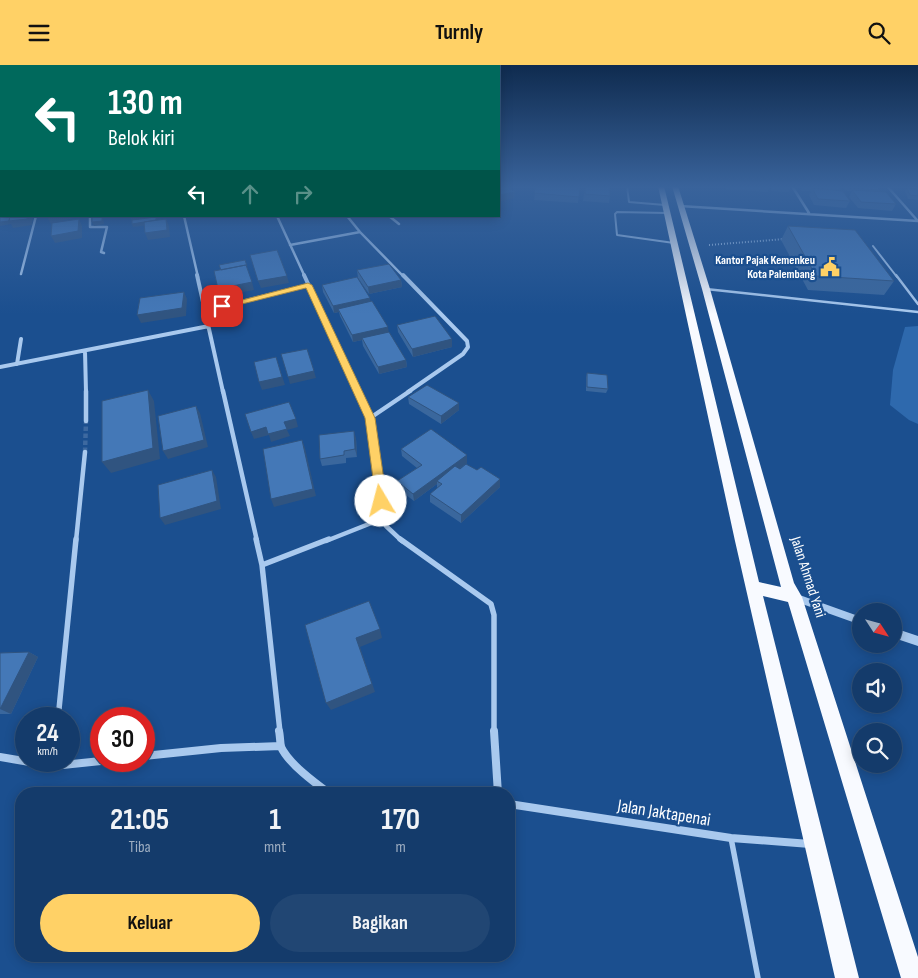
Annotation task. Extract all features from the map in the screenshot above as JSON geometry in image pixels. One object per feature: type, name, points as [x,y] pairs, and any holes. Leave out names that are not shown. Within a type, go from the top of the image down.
[{"type":"highway","name":"Jalan Ahmad Yani","points":[[672,229],[674,243],[754,587],[847,978]]},
{"type":"highway","name":"Jalan Ahmad Yani","points":[[682,229],[692,246],[706,289],[788,584],[794,597],[913,978]]},
{"type":"highway","points":[[754,587],[794,597]]},
{"type":"street","points":[[21,274],[33,229]]},
{"type":"street","points":[[104,253],[101,252],[107,229]]},
{"type":"street","points":[[187,229],[262,565],[282,746],[294,764],[319,787]]},
{"type":"street","points":[[283,229],[370,418],[386,526],[392,533],[491,604],[494,615],[494,739],[497,787]]},
{"type":"street","points":[[357,229],[467,341],[468,347],[463,354],[370,418]]},
{"type":"street","points":[[290,245],[360,232]]},
{"type":"street","points":[[205,311],[308,285]]},
{"type":"street","points":[[0,367],[209,326]]},
{"type":"street","points":[[17,364],[21,339]]},
{"type":"street","points":[[84,351],[86,421]]},
{"type":"street","points":[[59,707],[85,452]]},
{"type":"street","points":[[262,565],[384,518]]},
{"type":"street","points":[[794,597],[852,618]]},
{"type":"street","points":[[902,636],[918,641]]},
{"type":"street","points":[[155,755],[221,748],[282,746]]},
{"type":"street","points":[[0,757],[15,759]]},
{"type":"street","name":"Jalan Jaktapenai","points":[[515,805],[731,838],[816,844]]},
{"type":"lane","points":[[616,229],[617,235],[674,243]]},
{"type":"lane","points":[[873,246],[918,304]]},
{"type":"lane","points":[[706,289],[918,312]]},
{"type":"lane","points":[[731,838],[758,978]]},
{"type":"path","points":[[692,246],[787,239]]},
{"type":"shaded area","points":[[918,326],[918,424],[909,420],[890,405],[893,370],[905,327]]},
{"type":"building","points":[[52,229],[78,229],[78,231],[51,236]]},
{"type":"building","points":[[145,229],[167,229],[167,230],[145,233]]},
{"type":"building","points":[[789,229],[855,230],[894,281],[816,276]]},
{"type":"building","points":[[277,250],[287,276],[258,281],[250,255]]},
{"type":"building","points":[[245,260],[247,266],[221,270],[219,265]]},
{"type":"building","points":[[389,264],[401,280],[368,287],[357,270]]},
{"type":"building","points":[[246,265],[252,282],[218,289],[214,271]]},
{"type":"building","points":[[357,277],[370,298],[333,306],[322,285]]},
{"type":"building","points":[[184,292],[182,308],[137,315],[140,298]]},
{"type":"building","points":[[372,301],[388,327],[352,335],[338,309]]},
{"type":"building","points":[[435,316],[452,339],[412,349],[397,325]]},
{"type":"building","points":[[389,332],[406,360],[378,367],[362,338]]},
{"type":"building","points":[[307,349],[314,371],[288,377],[281,354]]},
{"type":"building","points":[[276,357],[282,377],[259,382],[254,362]]},
{"type":"building","points":[[587,373],[607,375],[608,389],[587,387]]},
{"type":"building","points":[[427,385],[459,403],[441,416],[408,397]]},
{"type":"building","points":[[148,390],[153,448],[102,462],[102,401]]},
{"type":"building","points":[[289,402],[296,419],[284,422],[287,429],[268,434],[266,427],[251,432],[245,414]]},
{"type":"building","points":[[196,406],[204,440],[163,451],[158,416]]},
{"type":"building","points":[[431,429],[467,455],[413,494],[397,481],[422,465],[401,449]]},
{"type":"building","points":[[354,431],[355,449],[344,451],[344,455],[320,459],[319,435]]},
{"type":"building","points":[[302,440],[313,489],[271,499],[263,449]]},
{"type":"building","points":[[466,464],[477,470],[481,467],[500,479],[461,515],[430,494],[442,484],[437,481],[455,466],[460,469]]},
{"type":"building","points":[[212,470],[217,501],[160,518],[158,485]]},
{"type":"building","points":[[369,601],[380,629],[356,638],[372,684],[326,703],[305,625]]},
{"type":"building","points":[[29,652],[0,709],[0,653]]},
{"type":"tunnel","points":[[85,452],[86,421]]},
{"type":"place","name":"Kantor Pajak Kemenkeu Kota Palembang","points":[[830,267]]},
{"type":"route","points":[[222,306],[308,285],[370,418],[381,501]]}]
